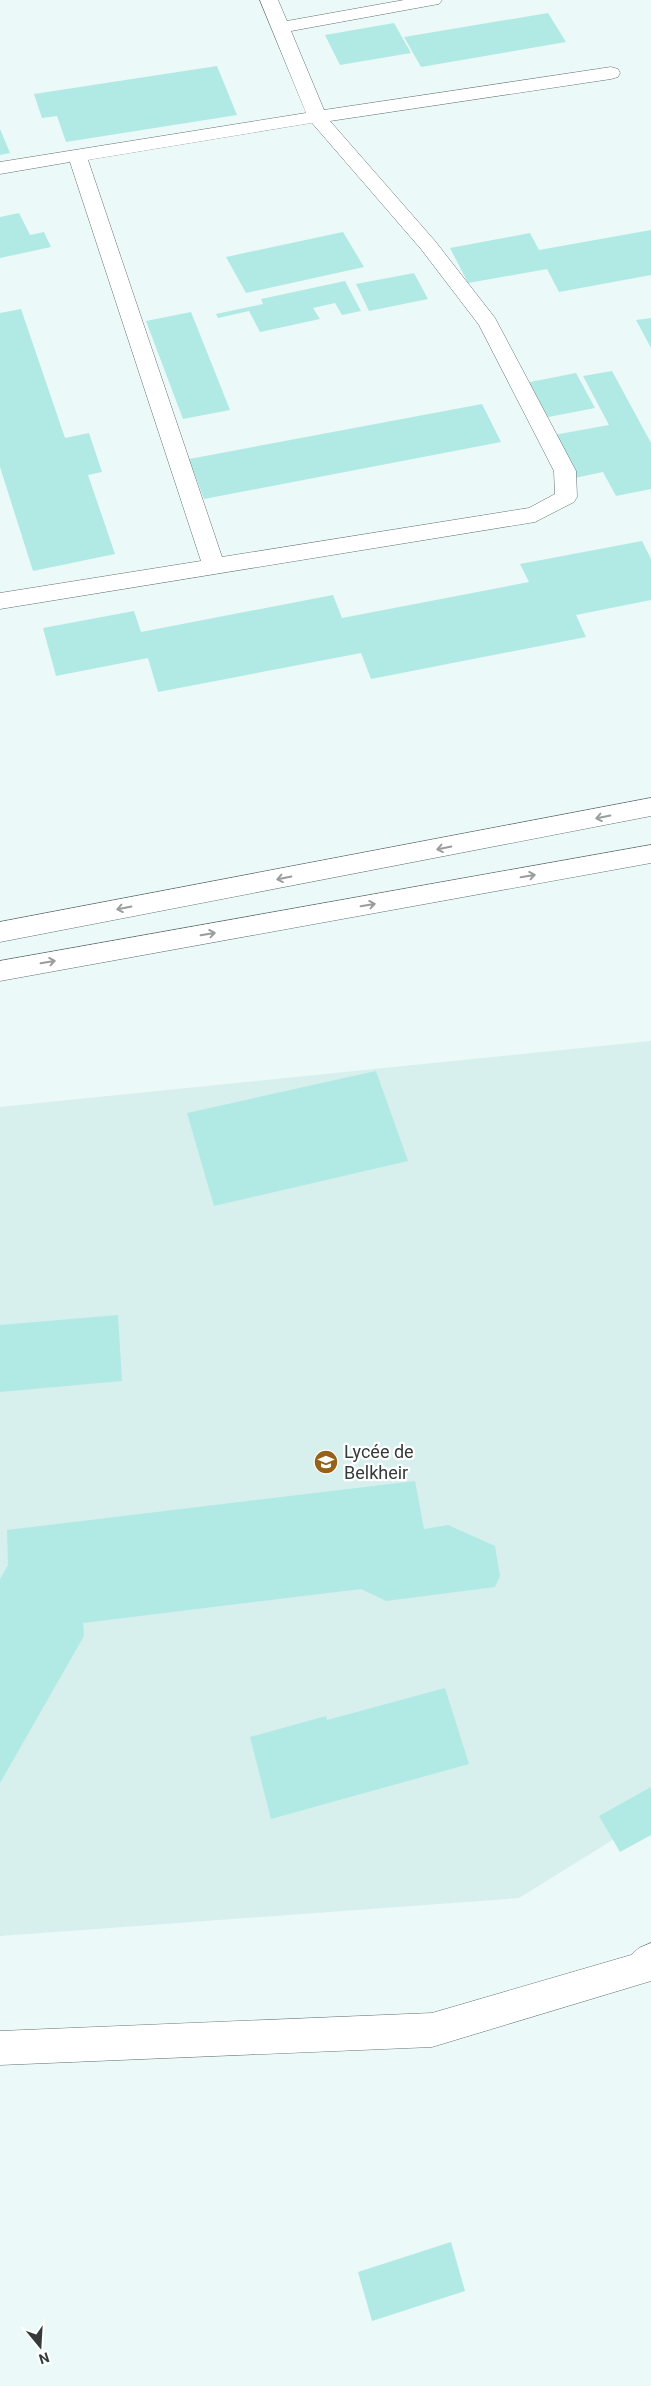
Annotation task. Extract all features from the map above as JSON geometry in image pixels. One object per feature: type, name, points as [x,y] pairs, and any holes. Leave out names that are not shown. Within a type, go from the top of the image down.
[{"type":"main road","points":[[0,602],[535,515],[566,497],[566,471],[488,323],[428,245],[317,117],[269,0]]},
{"type":"main road","points":[[280,28],[433,0]]},
{"type":"main road","points":[[0,168],[78,157],[317,117],[611,73]]},
{"type":"main road","points":[[78,157],[214,566]]},
{"type":"main road","points":[[0,932],[651,807]]},
{"type":"main road","points":[[0,971],[651,854]]},
{"type":"main road","points":[[0,2048],[432,2030],[640,1968],[651,1960]]},
{"type":"shaded area","name":"Lycée de Belkheir","points":[[651,1041],[651,1816],[519,1898],[0,1936],[0,1107]]},
{"type":"building","points":[[548,13],[566,42],[421,67],[404,37]]},
{"type":"building","points":[[394,23],[411,53],[340,65],[325,35]]},
{"type":"building","points":[[217,66],[237,115],[66,142],[57,116],[42,118],[34,94]]},
{"type":"building","points":[[0,129],[10,153],[0,155]]},
{"type":"building","points":[[19,213],[30,235],[44,232],[51,247],[0,258],[0,217]]},
{"type":"building","points":[[651,230],[651,275],[559,292],[547,269],[468,283],[450,248],[530,233],[539,250]]},
{"type":"building","points":[[343,232],[364,267],[246,293],[226,257]]},
{"type":"building","points":[[414,273],[428,299],[369,311],[356,284]]},
{"type":"building","points":[[345,281],[361,311],[342,315],[335,303],[313,308],[320,319],[260,332],[249,311],[218,318],[216,314],[263,304],[261,299]]},
{"type":"building","points":[[21,309],[65,438],[89,433],[102,472],[88,475],[115,554],[33,571],[0,467],[0,313]]},
{"type":"building","points":[[191,312],[230,410],[183,419],[146,321]]},
{"type":"building","points":[[651,318],[651,348],[636,320]]},
{"type":"building","points":[[612,371],[651,443],[651,489],[616,496],[603,472],[570,479],[548,436],[609,425],[583,376]]},
{"type":"building","points":[[576,373],[595,408],[543,418],[525,383]]},
{"type":"building","points":[[482,404],[501,442],[204,499],[189,459]]},
{"type":"building","points":[[642,541],[651,559],[651,600],[576,615],[586,637],[371,679],[361,653],[158,692],[148,658],[56,676],[43,628],[134,611],[141,632],[333,595],[342,618],[529,582],[520,564]]},
{"type":"building","points":[[376,1071],[408,1161],[214,1206],[187,1113]]},
{"type":"building","points":[[118,1315],[122,1381],[0,1392],[0,1325]]},
{"type":"building","points":[[415,1481],[424,1529],[448,1525],[495,1546],[500,1576],[495,1587],[386,1601],[361,1589],[83,1623],[84,1636],[0,1783],[0,1579],[8,1565],[7,1530]]},
{"type":"building","points":[[445,1688],[469,1764],[271,1819],[250,1737],[326,1716],[327,1720]]},
{"type":"building","points":[[651,1787],[651,1835],[620,1852],[599,1816]]},
{"type":"building","points":[[451,2242],[465,2291],[372,2321],[358,2272]]},
{"type":"place","name":"Lycée de Belkheir","points":[[326,1462]]}]
